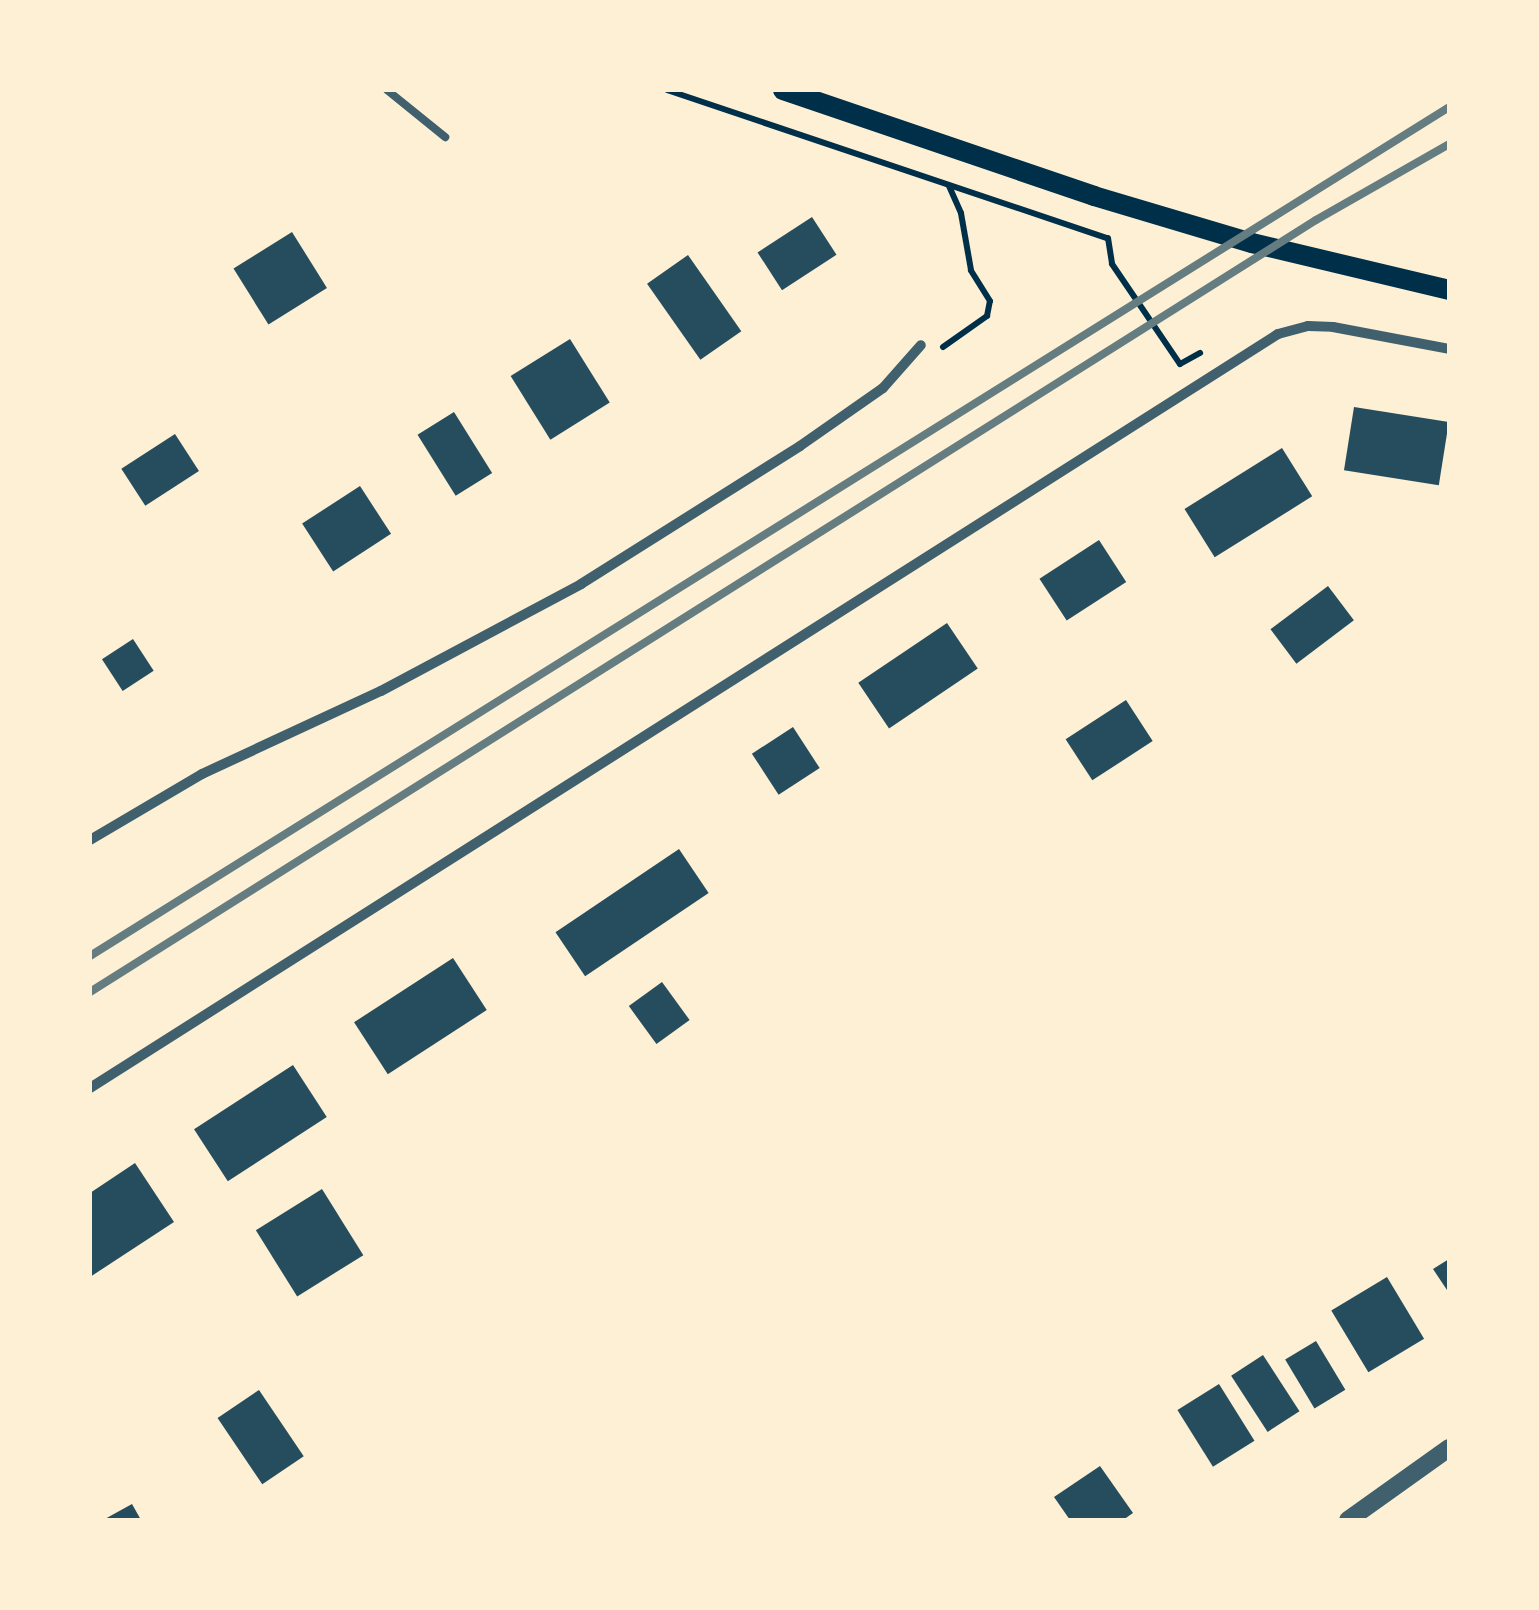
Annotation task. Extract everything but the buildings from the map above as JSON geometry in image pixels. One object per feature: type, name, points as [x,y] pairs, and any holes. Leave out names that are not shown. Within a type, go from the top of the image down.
[{"type":"main road","points":[[783,90],[1094,196],[1252,243],[1449,290]]},
{"type":"street","points":[[90,1088],[1278,334],[1333,327],[1449,348]]},
{"type":"street","points":[[90,840],[202,774],[381,691],[581,584],[800,446],[882,388],[921,345]]},
{"type":"street","points":[[1348,1520],[1446,1456]]},
{"type":"lane","points":[[387,90],[444,137]]},
{"type":"path","points":[[667,90],[1108,238],[1112,264],[1180,364]]},
{"type":"path","points":[[921,345],[940,348],[987,316],[990,301],[971,270],[961,213],[949,185]]},
{"type":"railway","points":[[90,956],[1449,107]]},
{"type":"railway","points":[[90,992],[1316,220],[1449,144]]}]
